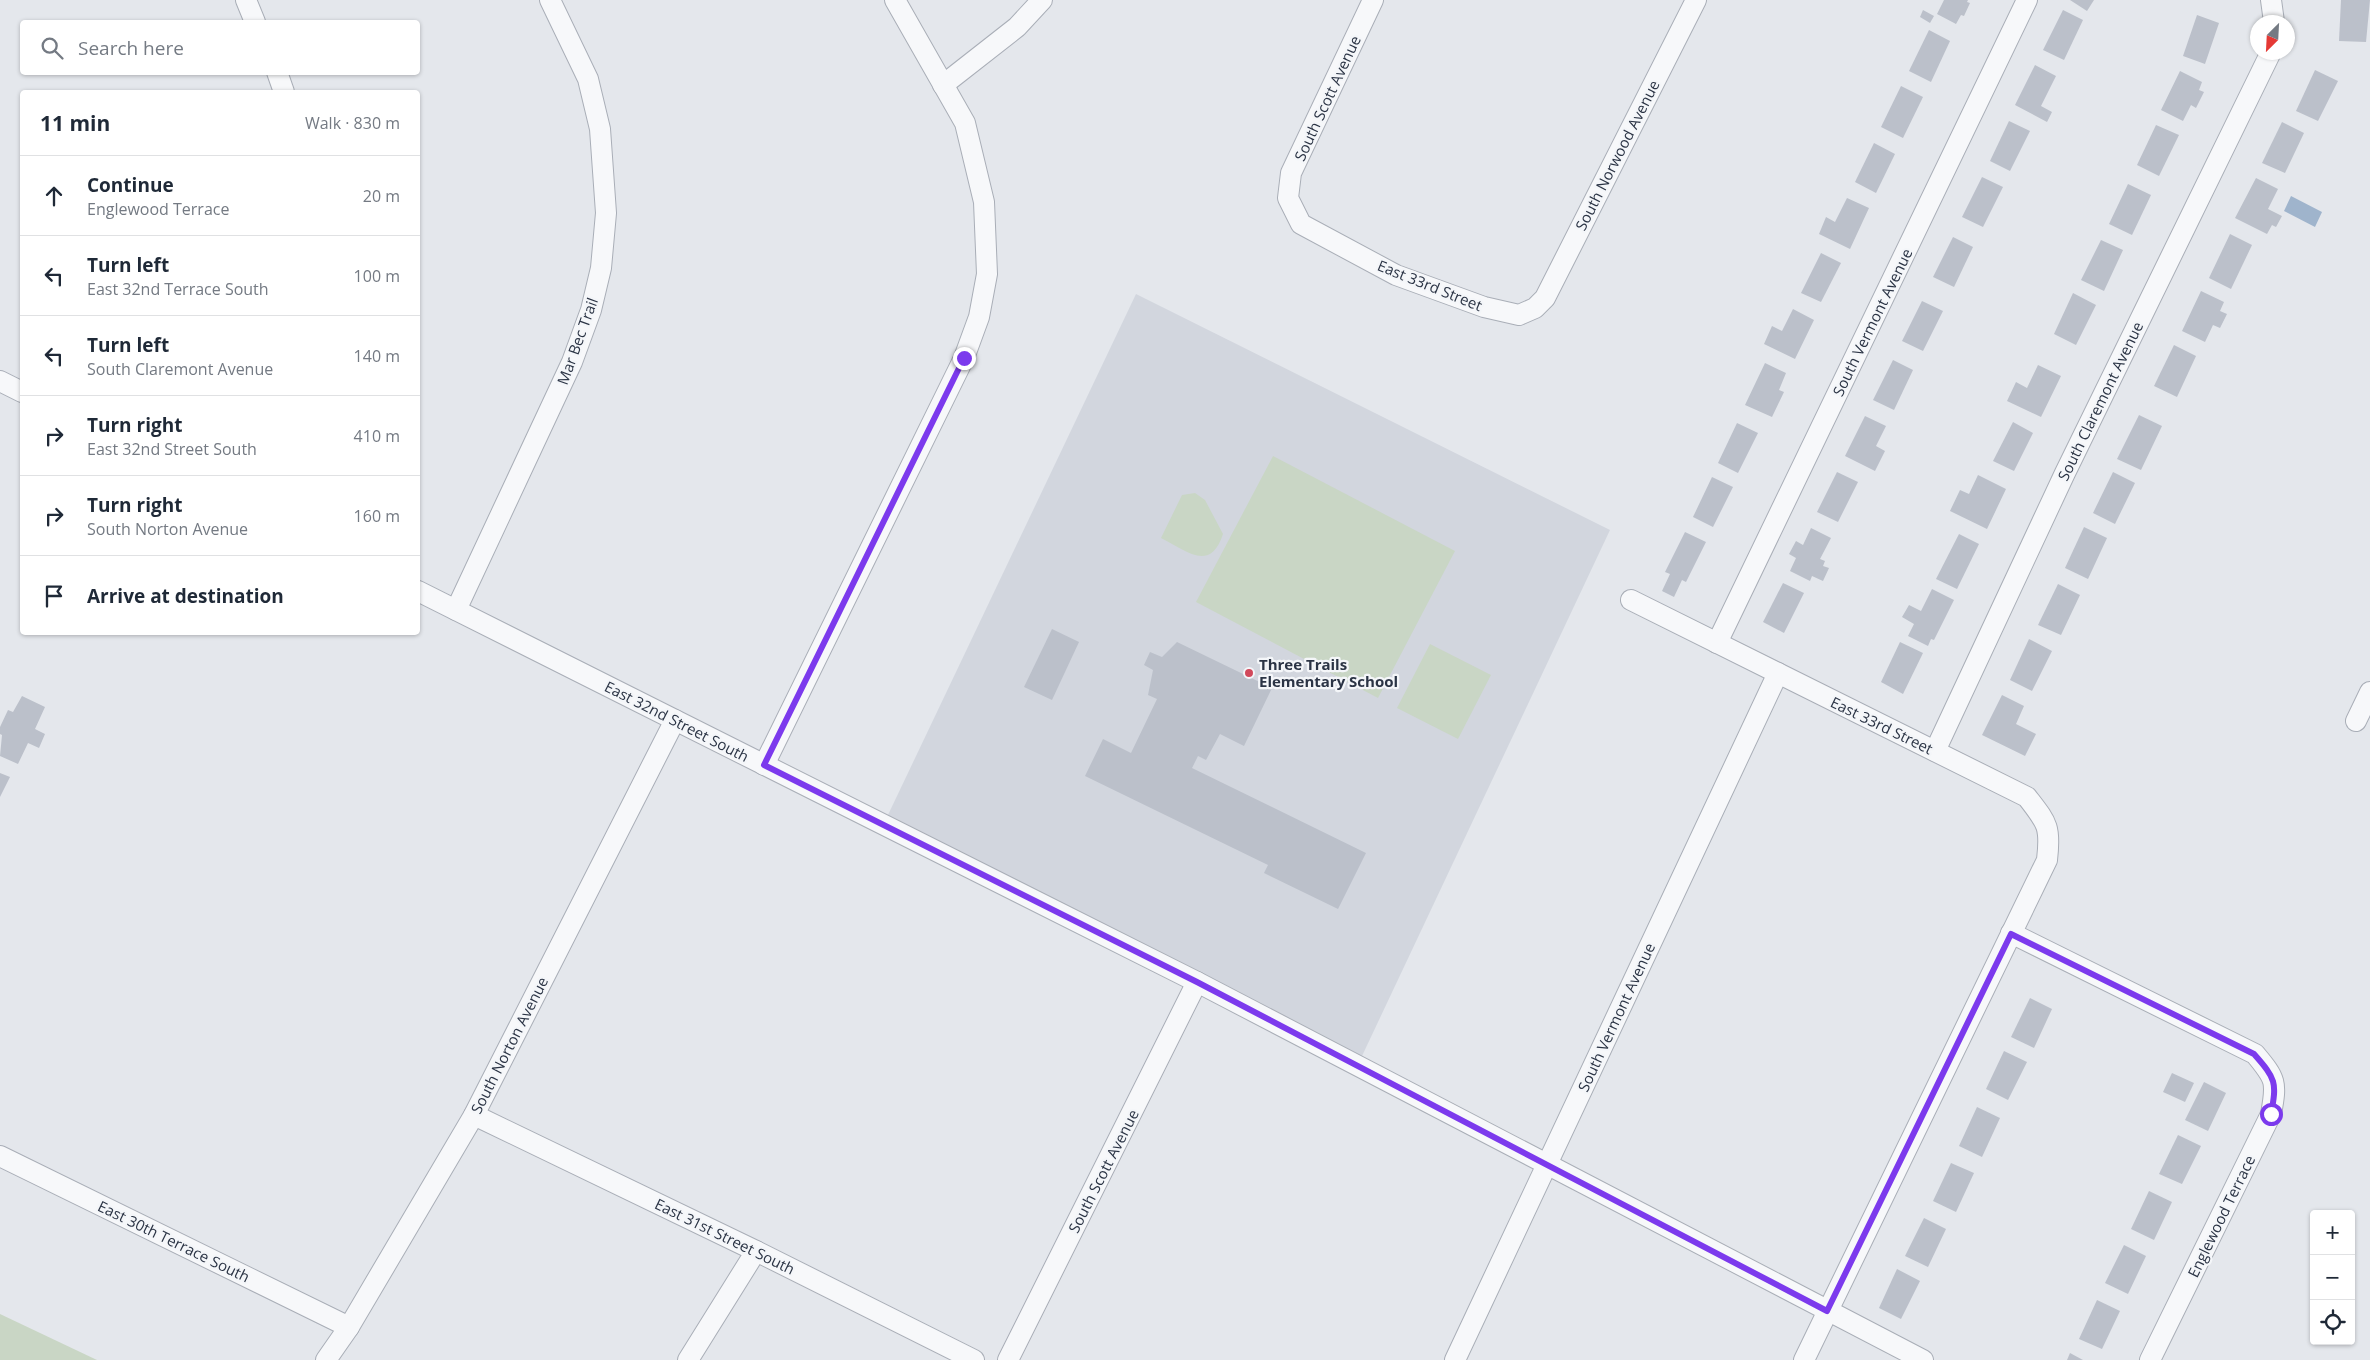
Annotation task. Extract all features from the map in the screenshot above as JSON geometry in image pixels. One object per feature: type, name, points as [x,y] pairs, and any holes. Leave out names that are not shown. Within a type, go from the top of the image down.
[{"type":"street","points":[[246,0],[254,20]]},
{"type":"street","name":"Mar Bec Trail","points":[[456,610],[572,362],[591,310],[600,268],[606,213],[600,129],[588,79],[550,0]]},
{"type":"street","points":[[764,765],[964,358],[979,317],[987,274],[984,202],[965,123],[895,0]]},
{"type":"street","points":[[943,85],[1017,27],[1042,0]]},
{"type":"street","name":"South Scott Avenue","points":[[1288,198],[1291,173],[1373,0]]},
{"type":"street","name":"South Norwood Avenue","points":[[1536,308],[1545,298],[1696,0]]},
{"type":"street","name":"South Vermont Avenue","points":[[1717,643],[2027,0]]},
{"type":"street","points":[[2272,0],[2273,15]]},
{"type":"street","name":"South Claremont Avenue","points":[[1935,751],[2065,473],[2267,60]]},
{"type":"street","points":[[278,75],[283,90]]},
{"type":"street","name":"East 33rd Street","points":[[1288,198],[1301,224],[1396,275],[1484,308],[1519,315],[1536,308]]},
{"type":"street","points":[[0,380],[20,391]]},
{"type":"street","name":"East 32nd Street South","points":[[420,592],[1197,982],[1923,1360]]},
{"type":"street","name":"East 33rd Street","points":[[1630,600],[2027,797],[2046,822],[2050,837],[2047,860],[2011,934]]},
{"type":"street","name":"South Vermont Avenue","points":[[1455,1360],[1778,673]]},
{"type":"street","points":[[2356,721],[2370,692]]},
{"type":"street","name":"South Norton Avenue","points":[[326,1360],[349,1326],[474,1114],[675,720]]},
{"type":"street","points":[[1804,1360],[2011,934]]},
{"type":"street","name":"Englewood Terrace","points":[[2011,934],[2254,1054],[2268,1069],[2276,1090],[2271,1114],[2150,1360]]},
{"type":"street","name":"South Scott Avenue","points":[[1008,1360],[1197,982]]},
{"type":"street","name":"East 31st Street South","points":[[474,1114],[756,1251],[974,1360]]},
{"type":"street","name":"East 30th Terrace South","points":[[0,1156],[349,1326]]},
{"type":"street","points":[[688,1360],[756,1251]]},
{"type":"shaded area","name":"Three Trails Elementary School","points":[[1136,294],[1610,530],[1362,1056],[887,817]]},
{"type":"green space","points":[[1273,456],[1455,551],[1378,698],[1196,602]]},
{"type":"green space","points":[[1195,493],[1205,500],[1223,534],[1218,546],[1205,556],[1189,553],[1161,538],[1182,495]]},
{"type":"green space","points":[[1430,644],[1491,675],[1458,739],[1397,708]]},
{"type":"green space","points":[[0,1314],[97,1360],[0,1360]]},
{"type":"water","points":[[2291,196],[2322,212],[2315,227],[2284,211]]},
{"type":"building","points":[[1944,0],[1968,0],[1967,2],[1970,3],[1964,16],[1961,15],[1956,24],[1937,14]]},
{"type":"building","points":[[2070,0],[2094,0],[2087,11]]},
{"type":"building","points":[[2341,0],[2370,0],[2366,42],[2339,41]]},
{"type":"building","points":[[1923,10],[1934,16],[1930,23],[1920,17]]},
{"type":"building","points":[[2063,10],[2083,20],[2064,60],[2043,50]]},
{"type":"building","points":[[2197,15],[2219,23],[2205,64],[2183,56]]},
{"type":"building","points":[[1929,30],[1950,41],[1931,82],[1909,71]]},
{"type":"building","points":[[2035,65],[2056,76],[2041,106],[2052,112],[2047,122],[2015,105]]},
{"type":"building","points":[[2315,70],[2338,81],[2318,121],[2296,111]]},
{"type":"building","points":[[2180,71],[2202,82],[2199,90],[2204,92],[2196,108],[2191,105],[2183,121],[2161,110]]},
{"type":"building","points":[[1901,86],[1923,97],[1903,138],[1881,127]]},
{"type":"building","points":[[2009,121],[2030,131],[2010,171],[1990,161]]},
{"type":"building","points":[[2282,122],[2304,133],[2285,173],[2262,163]]},
{"type":"building","points":[[2156,125],[2179,135],[2159,176],[2137,165]]},
{"type":"building","points":[[1874,143],[1895,154],[1876,193],[1855,182]]},
{"type":"building","points":[[1982,177],[2003,187],[1983,227],[1962,217]]},
{"type":"building","points":[[2256,178],[2278,189],[2268,209],[2282,216],[2276,227],[2272,225],[2267,234],[2235,218]]},
{"type":"building","points":[[2128,184],[2151,195],[2132,235],[2109,224]]},
{"type":"building","points":[[1847,198],[1869,208],[1850,249],[1819,234],[1826,217],[1835,222]]},
{"type":"building","points":[[2230,234],[2252,245],[2231,289],[2209,278]]},
{"type":"building","points":[[1953,237],[1973,247],[1954,287],[1933,277]]},
{"type":"building","points":[[2101,240],[2123,250],[2104,291],[2081,280]]},
{"type":"building","points":[[1821,253],[1841,263],[1821,302],[1801,293]]},
{"type":"building","points":[[2201,291],[2224,302],[2220,311],[2227,314],[2220,328],[2213,325],[2205,342],[2182,331]]},
{"type":"building","points":[[2073,293],[2096,305],[2076,345],[2054,334]]},
{"type":"building","points":[[1922,301],[1943,311],[1923,351],[1902,341]]},
{"type":"building","points":[[1793,309],[1814,320],[1795,359],[1764,344],[1772,326],[1782,331]]},
{"type":"building","points":[[2174,345],[2196,356],[2177,397],[2154,386]]},
{"type":"building","points":[[1893,360],[1913,370],[1894,410],[1873,400]]},
{"type":"building","points":[[1765,363],[1786,373],[1779,390],[1784,392],[1772,417],[1745,405]]},
{"type":"building","points":[[2038,365],[2061,376],[2041,417],[2007,401],[2016,382],[2027,388]]},
{"type":"building","points":[[2139,415],[2162,426],[2141,470],[2117,459]]},
{"type":"building","points":[[1865,416],[1886,426],[1876,446],[1885,451],[1875,471],[1845,456]]},
{"type":"building","points":[[2013,422],[2033,433],[2014,471],[1993,461]]},
{"type":"building","points":[[1737,423],[1758,433],[1738,473],[1718,463]]},
{"type":"building","points":[[1837,472],[1858,482],[1838,522],[1817,512]]},
{"type":"building","points":[[2113,472],[2135,483],[2115,524],[2093,513]]},
{"type":"building","points":[[1978,475],[2006,489],[1987,529],[1950,511],[1960,490],[1969,494]]},
{"type":"building","points":[[1712,477],[1733,487],[1713,527],[1693,517]]},
{"type":"building","points":[[2084,527],[2107,538],[2088,579],[2065,568]]},
{"type":"building","points":[[1811,528],[1831,538],[1820,559],[1825,561],[1823,566],[1829,568],[1823,581],[1812,576],[1810,581],[1790,571],[1796,558],[1789,554],[1796,541],[1803,545]]},
{"type":"building","points":[[1685,532],[1706,542],[1686,582],[1682,580],[1674,597],[1662,591],[1670,574],[1665,572]]},
{"type":"building","points":[[1959,534],[1979,544],[1957,589],[1936,579]]},
{"type":"building","points":[[1783,583],[1804,593],[1784,633],[1763,622]]},
{"type":"building","points":[[2058,584],[2080,595],[2061,635],[2038,625]]},
{"type":"building","points":[[1932,589],[1954,600],[1934,640],[1931,639],[1928,646],[1908,636],[1914,624],[1902,617],[1909,605],[1921,611]]},
{"type":"building","points":[[1052,629],[1079,642],[1052,700],[1024,687]]},
{"type":"building","points":[[2029,639],[2052,651],[2032,691],[2010,680]]},
{"type":"building","name":"Three Trails Elementary School","points":[[1177,642],[1272,688],[1244,746],[1220,734],[1206,760],[1198,756],[1192,768],[1366,853],[1338,909],[1264,873],[1268,865],[1085,776],[1103,739],[1131,753],[1157,699],[1148,695],[1153,670],[1144,665],[1150,652],[1162,657]]},
{"type":"building","points":[[1900,642],[1923,653],[1903,694],[1881,682]]},
{"type":"building","points":[[2002,695],[2024,706],[2016,724],[2036,734],[2025,756],[1982,735]]},
{"type":"building","points":[[22,696],[45,707],[35,729],[45,734],[39,748],[28,743],[18,764],[0,756],[2,735],[0,734],[0,727],[8,710],[13,712]]},
{"type":"building","points":[[0,773],[10,777],[0,797]]},
{"type":"building","points":[[2030,998],[2052,1009],[2034,1048],[2011,1037]]},
{"type":"building","points":[[2004,1051],[2027,1062],[2008,1100],[1986,1089]]},
{"type":"building","points":[[2172,1073],[2194,1083],[2185,1102],[2163,1092]]},
{"type":"building","points":[[2204,1082],[2226,1093],[2208,1131],[2185,1120]]},
{"type":"building","points":[[1977,1107],[2000,1118],[1982,1157],[1959,1146]]},
{"type":"building","points":[[2178,1135],[2201,1146],[2182,1184],[2159,1174]]},
{"type":"building","points":[[1951,1163],[1974,1173],[1956,1212],[1933,1201]]},
{"type":"building","points":[[2149,1191],[2172,1202],[2154,1240],[2131,1229]]},
{"type":"building","points":[[1924,1218],[1946,1229],[1928,1267],[1905,1256]]},
{"type":"building","points":[[2124,1245],[2146,1256],[2128,1294],[2105,1283]]},
{"type":"building","points":[[1897,1269],[1920,1281],[1901,1319],[1879,1308]]},
{"type":"building","points":[[2097,1300],[2120,1311],[2102,1349],[2079,1339]]},
{"type":"building","points":[[2070,1353],[2083,1360],[2067,1360]]},
{"type":"place","name":"Three Trails Elementary School","points":[[1249,673]]},
{"type":"route","points":[[964,358],[764,765],[1197,982],[1827,1311],[2011,934],[2254,1054],[2268,1069],[2276,1090],[2271,1114]]}]
